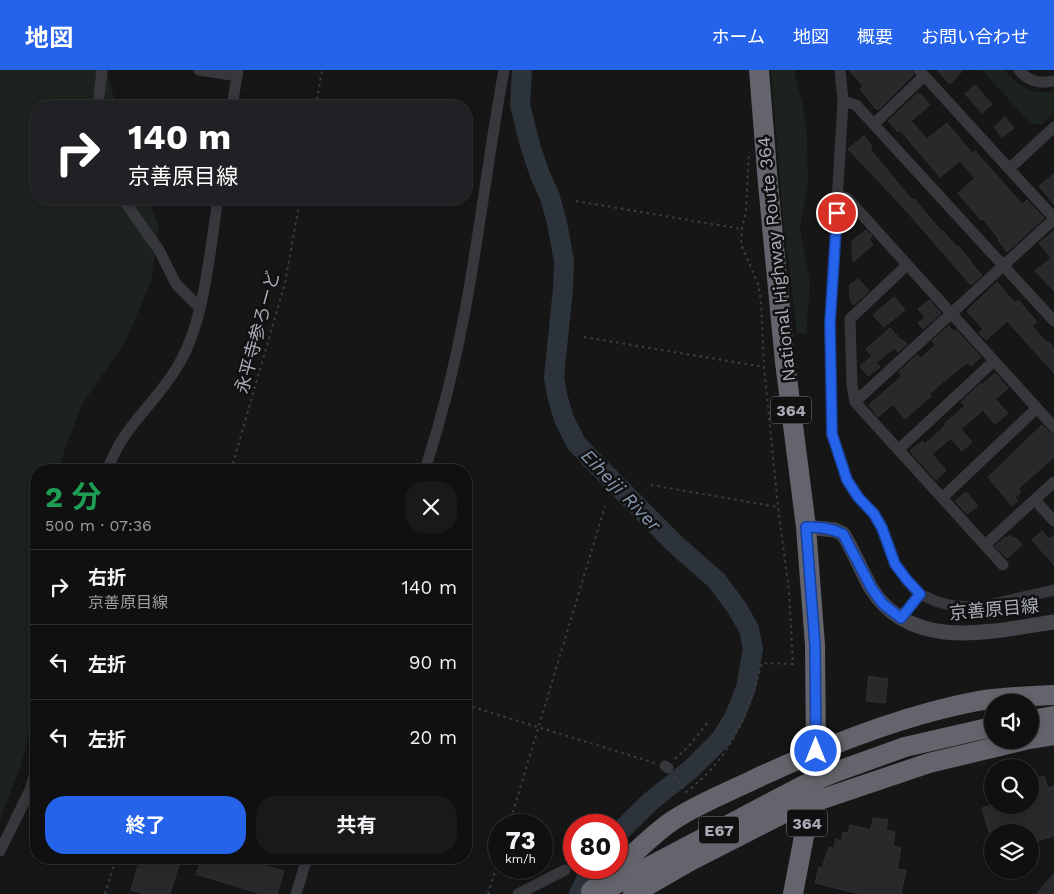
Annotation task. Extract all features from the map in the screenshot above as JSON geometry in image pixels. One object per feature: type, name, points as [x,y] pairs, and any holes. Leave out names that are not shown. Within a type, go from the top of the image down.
[{"type":"highway","name":"National Highway Route 364","points":[[759,70],[784,352],[806,527],[815,645],[816,751],[811,804],[793,894]]},
{"type":"highway","points":[[587,894],[609,877],[661,830],[689,810],[816,751],[926,713],[953,706],[1005,698],[1054,695]]},
{"type":"highway","points":[[1039,718],[1054,716]]},
{"type":"highway","name":"E67","points":[[598,894],[806,784],[905,747],[984,729]]},
{"type":"highway","points":[[1039,738],[1054,735]]},
{"type":"highway","points":[[811,804],[929,763],[987,749]]},
{"type":"highway","name":"364","points":[[633,894],[690,861],[774,817],[811,804]]},
{"type":"main road","name":"京善原目線","points":[[806,527],[829,529],[843,534],[872,589],[883,604],[901,618],[918,627],[947,633],[968,634],[1054,622]]},
{"type":"street","points":[[99,100],[102,70]]},
{"type":"street","points":[[199,70],[238,73],[233,100]]},
{"type":"street","points":[[428,464],[448,392],[458,346],[504,70]]},
{"type":"street","points":[[840,70],[843,101],[830,323],[832,434],[847,480],[858,497],[874,514],[882,528],[895,564],[920,594],[938,602],[954,606],[980,607],[1054,590]]},
{"type":"street","points":[[1019,70],[1032,81],[1045,83],[1054,80]]},
{"type":"street","points":[[855,402],[1054,219],[1010,168],[921,73],[874,124]]},
{"type":"street","points":[[843,101],[856,105],[1054,321]]},
{"type":"street","points":[[1010,168],[1054,127]]},
{"type":"street","points":[[838,195],[847,198],[1054,427]]},
{"type":"street","points":[[127,205],[159,250],[176,284],[200,308]]},
{"type":"street","points":[[110,464],[126,435],[180,364],[193,337],[200,308],[217,205]]},
{"type":"street","points":[[907,265],[850,320],[852,385],[855,402],[1003,565]]},
{"type":"street","points":[[898,450],[994,361]]},
{"type":"street","points":[[942,498],[1037,408]]},
{"type":"street","points":[[984,546],[1054,482]]},
{"type":"street","points":[[1034,500],[1054,521]]},
{"type":"street","points":[[901,618],[920,594]]},
{"type":"street","points":[[0,851],[30,790]]},
{"type":"street","points":[[296,894],[305,864]]},
{"type":"street","points":[[518,894],[563,871]]},
{"type":"path","points":[[317,100],[322,70]]},
{"type":"path","points":[[472,707],[667,767],[686,792],[701,781],[728,748],[742,724],[762,663],[793,664],[789,591],[778,507],[764,367],[761,300],[758,284],[741,244],[746,211],[749,146]]},
{"type":"path","points":[[576,202],[742,229]]},
{"type":"path","name":"永平寺参ろーど","points":[[234,464],[285,283],[299,205]]},
{"type":"path","points":[[584,337],[764,367]]},
{"type":"path","points":[[651,485],[778,507]]},
{"type":"path","points":[[512,814],[606,506]]},
{"type":"path","points":[[667,767],[689,746],[709,722]]},
{"type":"path","points":[[105,894],[114,864]]},
{"type":"path","points":[[488,894],[493,879]]},
{"type":"shaded area","points":[[0,70],[107,70],[114,100],[30,100],[30,205],[151,205],[159,227],[151,282],[125,342],[83,403],[60,464],[30,464],[30,730],[21,766],[0,819]]},
{"type":"shaded area","points":[[771,70],[796,70],[795,76],[803,104],[807,136],[808,185],[800,228],[810,282],[806,334],[797,333],[783,218]]},
{"type":"shaded area","points":[[982,70],[1005,70],[1015,81],[1033,91],[1054,91],[1054,112],[1041,125],[1030,123]]},
{"type":"building","points":[[849,70],[912,70],[913,75],[879,109],[876,109],[860,89],[863,86]]},
{"type":"building","points":[[937,70],[963,70],[950,84]]},
{"type":"building","points":[[975,85],[992,104],[982,113],[965,94]]},
{"type":"building","points":[[918,93],[930,105],[911,121],[927,139],[947,123],[972,153],[975,151],[1022,204],[1027,200],[1044,218],[1007,252],[983,219],[981,220],[958,193],[975,178],[960,161],[940,177],[900,130],[898,132],[888,121]]},
{"type":"building","points":[[1005,117],[1014,128],[1002,137],[994,127]]},
{"type":"building","points":[[864,136],[872,146],[870,149],[912,200],[914,199],[942,232],[958,246],[982,275],[971,285],[902,206],[848,149]]},
{"type":"building","points":[[1054,174],[1054,204],[1039,186]]},
{"type":"building","points":[[866,230],[872,236],[869,239],[873,245],[853,262],[852,241]]},
{"type":"building","points":[[1054,231],[1054,291],[1035,271],[1051,258],[1039,243]]},
{"type":"building","points":[[858,279],[869,291],[854,305],[850,300],[850,285]]},
{"type":"building","points":[[997,282],[1015,303],[1018,300],[1037,322],[1032,326],[1054,348],[1054,373],[1007,321],[986,340],[979,333],[983,329],[967,311]]},
{"type":"building","points":[[894,297],[905,310],[884,327],[873,315]]},
{"type":"building","points":[[929,300],[941,313],[923,329],[918,323],[925,317],[918,309]]},
{"type":"building","points":[[949,326],[954,332],[956,330],[981,357],[971,366],[968,362],[943,382],[929,394],[931,396],[905,419],[893,404],[878,417],[869,405],[902,376],[899,372],[917,355],[921,358],[936,345],[932,341]]},
{"type":"building","points":[[890,328],[907,344],[898,352],[894,348],[877,362],[866,349]]},
{"type":"building","points":[[871,357],[880,367],[868,376],[860,366]]},
{"type":"building","points":[[995,373],[1008,388],[995,399],[1008,413],[995,424],[983,410],[961,429],[972,442],[962,451],[951,438],[932,454],[946,470],[936,480],[910,451],[922,441],[925,444],[941,430],[945,423],[965,406],[961,402]]},
{"type":"building","points":[[1042,425],[1054,434],[1054,457],[1018,489],[1021,492],[1015,497],[1018,500],[1012,506],[988,477]]},
{"type":"building","points":[[966,492],[978,506],[967,514],[955,501]]},
{"type":"building","points":[[1042,531],[1049,539],[1054,535],[1054,565],[1032,540]]},
{"type":"building","points":[[1010,535],[1013,539],[1015,537],[1022,545],[1007,558],[995,546]]},
{"type":"building","points":[[869,676],[888,679],[885,703],[866,701]]},
{"type":"building","points":[[1044,776],[1048,788],[1054,786],[1054,836],[1039,840],[1039,824],[987,824],[982,808],[984,807],[984,814],[1039,814],[1039,777]]},
{"type":"building","points":[[873,818],[888,820],[886,830],[895,832],[893,846],[901,848],[897,869],[906,870],[901,894],[860,894],[815,883],[819,867],[822,868],[829,847],[834,848],[836,839],[841,841],[843,832],[848,833],[850,825],[871,830]]},
{"type":"building","points":[[138,864],[179,864],[170,894],[145,894],[131,890]]},
{"type":"building","points":[[200,864],[261,864],[284,871],[277,894],[261,894],[196,874]]},
{"type":"building","points":[[1054,874],[1054,894],[1036,894]]},
{"type":"waterway","name":"Eiheiji River","points":[[522,70],[520,105],[530,145],[550,197],[564,261],[554,377],[564,419],[576,443],[592,460],[674,543],[717,581],[737,608],[749,629],[753,649],[746,688],[734,718],[721,739],[691,769],[651,801],[628,823]]},
{"type":"waterway","name":"Eiheiji River","points":[[579,894],[586,879]]},
{"type":"route","points":[[816,751],[815,645],[806,527],[835,530],[843,534],[872,589],[883,604],[901,618],[920,594],[895,564],[882,528],[874,514],[858,497],[847,480],[832,434],[830,323],[837,213]]}]
